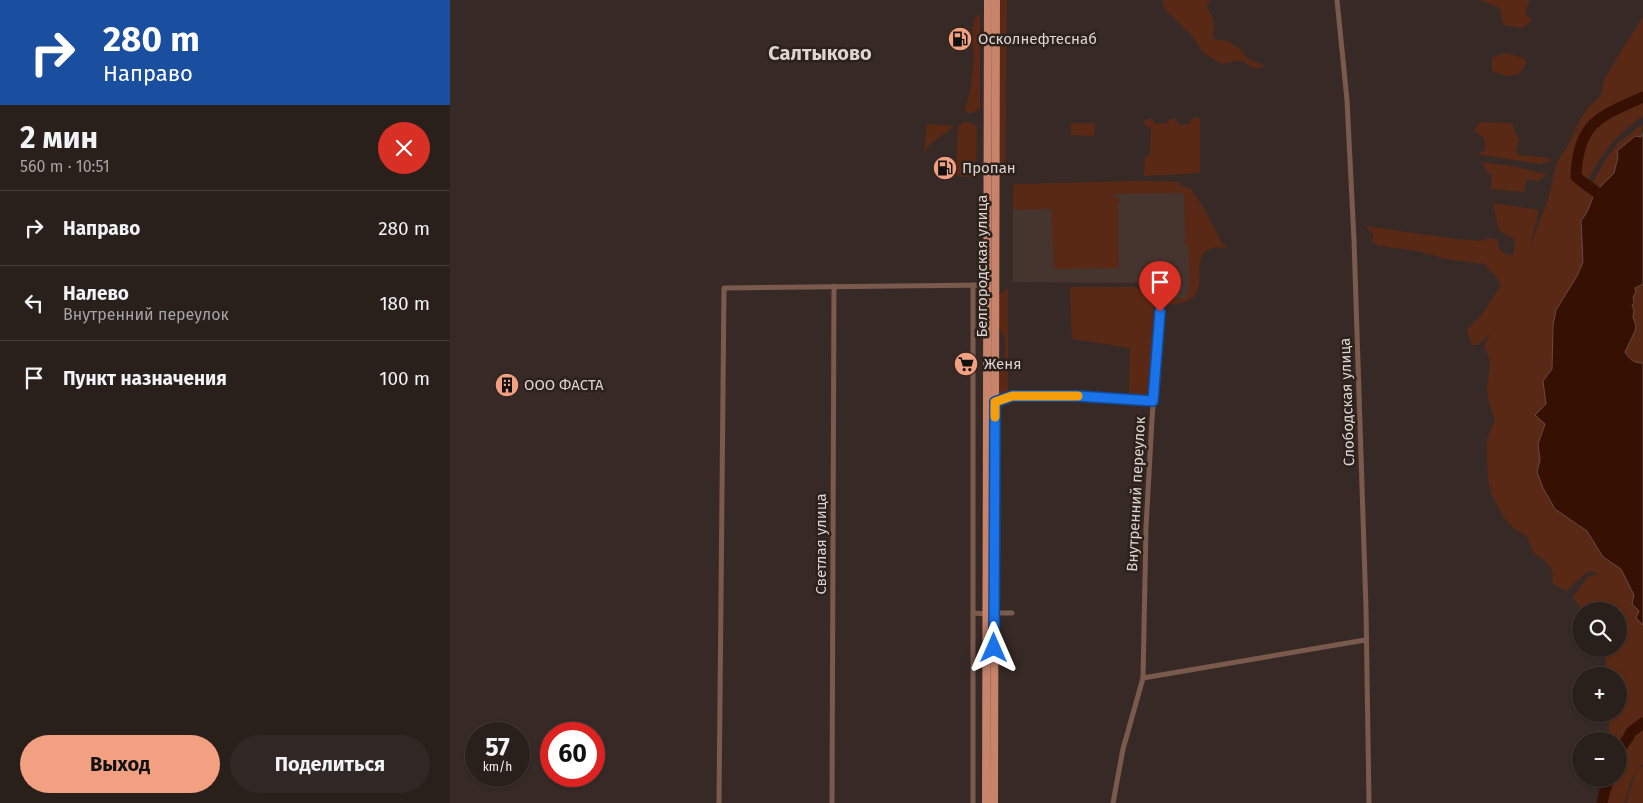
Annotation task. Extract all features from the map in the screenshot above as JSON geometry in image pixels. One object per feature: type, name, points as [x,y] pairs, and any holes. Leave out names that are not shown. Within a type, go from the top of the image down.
[{"type":"main road","name":"Белгородская улица","points":[[988,0],[987,285],[994,803]]},
{"type":"main road","name":"Белгородская улица","points":[[986,803],[995,402],[996,0]]},
{"type":"street","name":"Слободская улица","points":[[1337,0],[1347,100],[1354,240],[1369,803]]},
{"type":"street","points":[[972,285],[973,803]]},
{"type":"street","points":[[719,803],[724,288],[987,285]]},
{"type":"street","name":"Светлая улица","points":[[832,803],[834,286]]},
{"type":"street","name":"Внутренний переулок","points":[[1113,803],[1124,748],[1143,678],[1146,528],[1160,312]]},
{"type":"street","points":[[995,402],[1012,396],[1077,396],[1153,401]]},
{"type":"street","points":[[973,614],[1012,613]]},
{"type":"street","points":[[1143,678],[1366,640]]},
{"type":"shaded area","points":[[1000,0],[1007,0],[1005,176],[1000,174],[999,169]]},
{"type":"shaded area","points":[[1163,0],[1211,0],[1206,5],[1214,21],[1213,39],[1227,41],[1239,48],[1247,58],[1266,66],[1256,69],[1240,60],[1222,64],[1203,53],[1193,37],[1164,8]]},
{"type":"shaded area","points":[[1480,0],[1530,0],[1525,12],[1532,21],[1522,28],[1503,25],[1500,8]]},
{"type":"shaded area","points":[[980,15],[980,108],[973,113],[968,113],[965,110],[970,91],[974,59],[973,25],[977,16]]},
{"type":"shaded area","points":[[1643,17],[1643,96],[1602,116],[1593,124],[1580,144],[1575,177],[1581,185],[1583,183],[1595,193],[1581,221],[1583,262],[1577,276],[1556,310],[1553,325],[1552,369],[1543,381],[1546,404],[1545,423],[1538,444],[1540,460],[1537,472],[1576,525],[1587,531],[1603,557],[1621,569],[1634,595],[1639,611],[1636,618],[1643,625],[1643,721],[1630,730],[1627,738],[1627,732],[1609,732],[1609,722],[1627,722],[1627,667],[1606,667],[1605,657],[1627,657],[1627,602],[1577,602],[1573,597],[1588,577],[1598,574],[1593,571],[1586,573],[1566,591],[1552,583],[1553,573],[1548,564],[1533,552],[1527,536],[1513,528],[1503,516],[1491,493],[1488,480],[1487,439],[1495,420],[1488,397],[1487,389],[1490,366],[1484,346],[1491,332],[1478,345],[1472,345],[1467,330],[1483,313],[1501,286],[1500,283],[1485,264],[1446,259],[1418,251],[1380,246],[1372,242],[1373,234],[1365,226],[1457,239],[1482,241],[1489,238],[1497,240],[1499,249],[1508,255],[1514,254],[1515,240],[1499,230],[1493,203],[1539,210],[1529,249],[1548,200],[1556,165],[1586,110],[1601,95],[1604,80]]},
{"type":"shaded area","points":[[1505,53],[1524,58],[1526,64],[1520,74],[1506,76],[1492,71],[1492,58]]},
{"type":"shaded area","points":[[1643,99],[1643,116],[1616,138],[1586,184],[1577,176],[1577,166],[1582,145],[1588,135],[1603,120],[1621,108]]},
{"type":"shaded area","points":[[1195,117],[1200,119],[1200,173],[1144,176],[1145,156],[1150,155],[1151,128],[1146,126],[1144,122],[1146,119],[1153,119],[1155,124],[1168,123],[1172,118],[1177,120],[1178,125],[1190,124],[1191,120]]},
{"type":"shaded area","points":[[966,122],[977,127],[976,173],[970,177],[959,176],[956,171],[958,127]]},
{"type":"shaded area","points":[[1480,122],[1512,123],[1519,139],[1516,150],[1519,155],[1548,158],[1551,161],[1540,164],[1476,154],[1485,150],[1485,139],[1474,131]]},
{"type":"shaded area","points":[[1071,123],[1095,123],[1094,136],[1071,135]]},
{"type":"shaded area","points":[[927,124],[953,126],[929,145],[924,153]]},
{"type":"shaded area","points":[[1643,124],[1641,137],[1618,157],[1614,173],[1595,191],[1590,188],[1604,162],[1618,143]]},
{"type":"shaded area","points":[[1643,133],[1643,284],[1635,288],[1636,292],[1633,297],[1634,302],[1632,306],[1636,326],[1625,352],[1632,360],[1643,363],[1643,625],[1636,618],[1639,611],[1632,604],[1634,595],[1621,569],[1603,557],[1587,531],[1555,509],[1543,488],[1537,472],[1540,460],[1538,444],[1545,424],[1535,415],[1546,404],[1543,381],[1552,369],[1553,325],[1556,310],[1577,276],[1583,262],[1581,221],[1595,192],[1614,173],[1618,157],[1617,151],[1635,136],[1641,137]]},
{"type":"shaded area","points":[[1482,162],[1517,167],[1547,175],[1537,181],[1527,179],[1524,192],[1491,189],[1492,174],[1488,173]]},
{"type":"shaded area","points":[[1180,182],[1180,186],[1190,188],[1202,205],[1222,243],[1228,248],[1215,248],[1206,251],[1200,264],[1199,287],[1196,294],[1187,301],[1156,306],[1148,291],[1137,282],[1154,282],[1156,299],[1187,298],[1187,290],[1190,290],[1188,243],[1185,246],[1184,193],[1112,194],[1120,200],[1118,205],[1119,268],[1054,269],[1051,209],[1016,210],[1013,208],[1013,187],[1015,184]]},
{"type":"shaded area","points":[[1189,188],[1192,295],[1185,301],[1155,301],[1143,283],[1013,282],[1013,192]]},
{"type":"shaded area","points":[[1643,284],[1643,363],[1632,360],[1625,352],[1636,326],[1632,317],[1635,288]]},
{"type":"shaded area","points":[[1070,287],[1135,287],[1145,293],[1154,308],[1149,398],[1129,396],[1130,348],[1072,339]]},
{"type":"shaded area","points":[[1008,288],[1008,393],[1000,394],[998,391],[999,376],[1005,360],[1005,338],[998,324],[999,295]]},
{"type":"shaded area","points":[[1643,724],[1643,764],[1633,777],[1624,803],[1604,803],[1609,787],[1627,787],[1627,742]]},
{"type":"shaded area","points":[[1643,766],[1643,803],[1626,803],[1636,772]]},
{"type":"waterway","points":[[1607,200],[1576,177],[1581,144],[1586,133],[1603,117],[1643,97]]},
{"type":"waterway","points":[[1627,739],[1631,732],[1643,723]]},
{"type":"waterway","points":[[1602,803],[1606,787]]},
{"type":"slow traffic","points":[[995,417],[995,402],[1012,396],[1078,396]]},
{"type":"place","name":"Осколнефтеснаб","points":[[960,39]]},
{"type":"place","name":"Пропан","points":[[945,168]]},
{"type":"place","name":"Женя","points":[[966,364]]},
{"type":"place","name":"ООО ФАСТА","points":[[507,385]]},
{"type":"district","name":"Салтыково","points":[[820,53]]},
{"type":"route","points":[[994,648],[995,402],[1012,396],[1077,396],[1153,401],[1160,312]]}]
